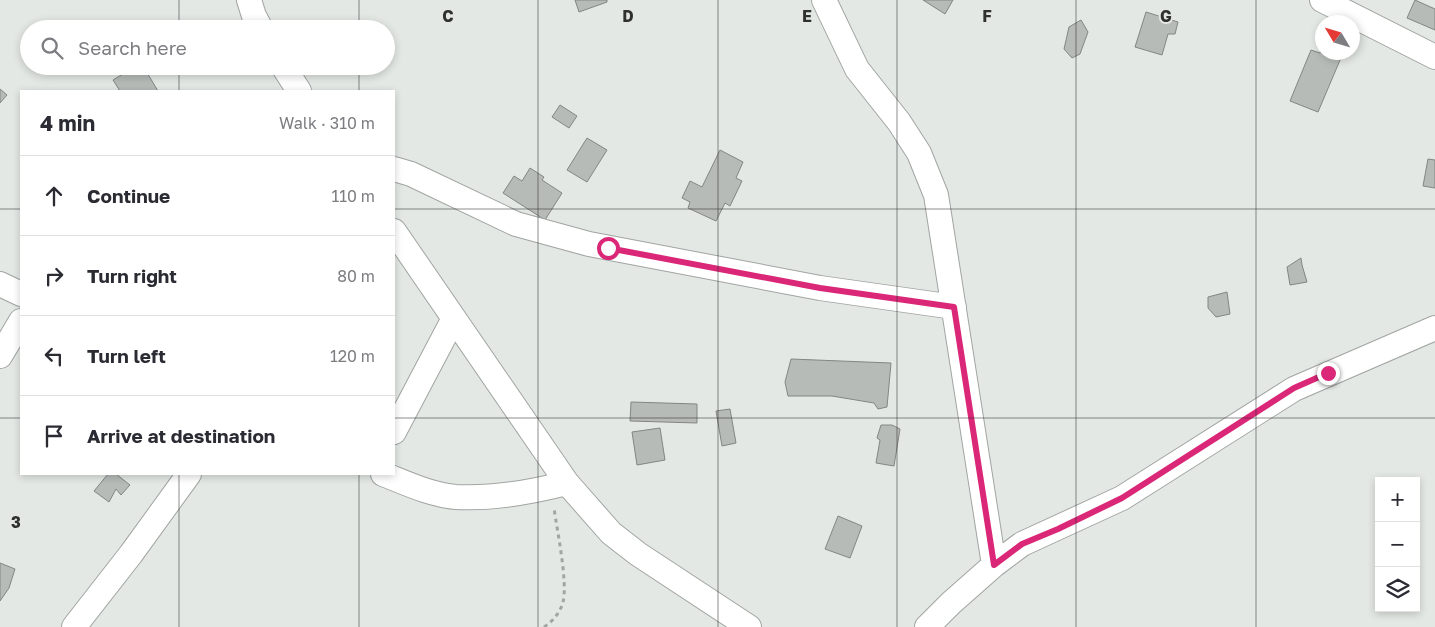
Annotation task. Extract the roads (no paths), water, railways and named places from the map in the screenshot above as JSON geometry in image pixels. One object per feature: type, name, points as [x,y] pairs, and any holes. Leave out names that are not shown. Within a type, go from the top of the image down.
[{"type":"street","points":[[249,0],[256,20]]},
{"type":"street","points":[[824,0],[857,69],[899,122],[919,153],[936,195],[994,565]]},
{"type":"street","points":[[1322,0],[1435,57]]},
{"type":"street","points":[[289,75],[298,90]]},
{"type":"street","points":[[395,168],[411,174],[516,224],[588,244],[820,288],[954,307]]},
{"type":"street","points":[[395,232],[454,320],[560,485],[638,554],[749,627]]},
{"type":"street","points":[[0,284],[20,294]]},
{"type":"street","points":[[395,430],[454,320]]},
{"type":"street","points":[[0,356],[20,323]]},
{"type":"street","points":[[927,627],[994,565],[1022,544],[1122,498],[1294,388],[1435,328]]},
{"type":"street","points":[[74,627],[132,554],[188,475]]},
{"type":"street","points":[[386,475],[416,487],[455,497],[492,496],[560,485]]}]
